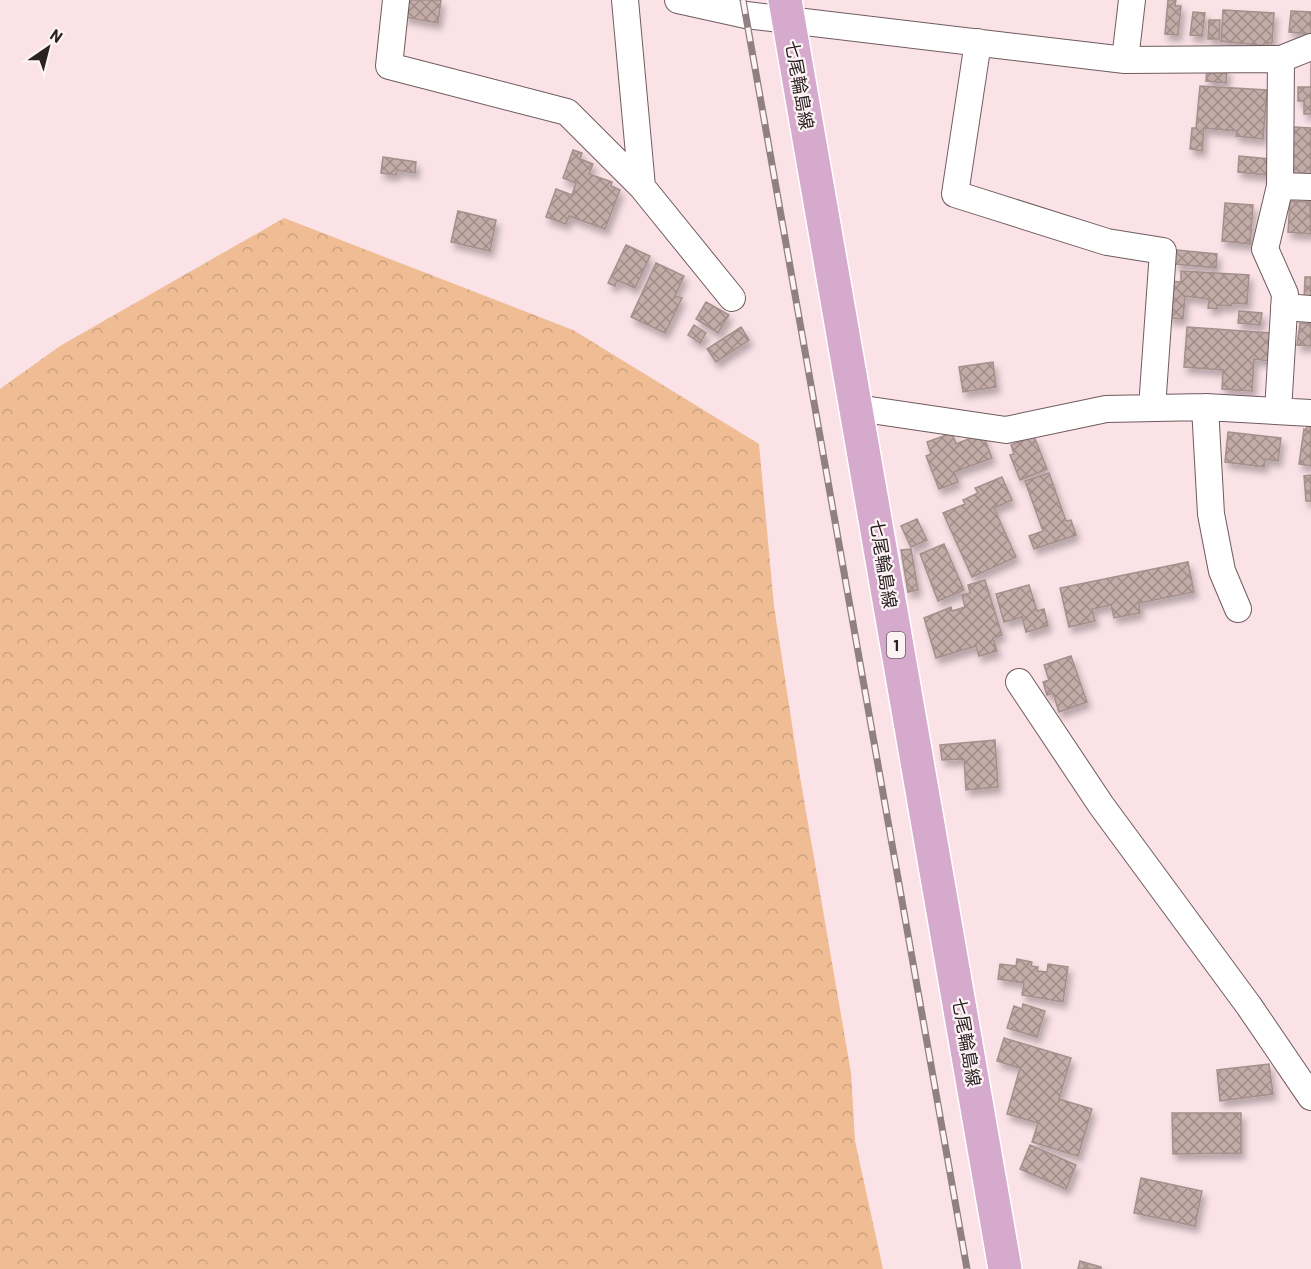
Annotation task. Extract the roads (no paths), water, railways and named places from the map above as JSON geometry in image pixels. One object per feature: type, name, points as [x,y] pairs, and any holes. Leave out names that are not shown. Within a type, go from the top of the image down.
[{"type":"main road","name":"七尾輪島線","points":[[787,10],[1005,1269]]},
{"type":"street","points":[[396,0],[389,66],[567,112],[642,187],[732,298]]},
{"type":"street","points":[[625,0],[642,187]]},
{"type":"street","points":[[678,0],[746,15],[787,10],[978,42],[1125,60],[1281,58],[1311,47]]},
{"type":"street","points":[[1125,60],[1132,0]]},
{"type":"street","points":[[978,42],[955,194],[1107,242],[1163,251],[1152,408]]},
{"type":"street","points":[[1278,411],[1285,294],[1265,249],[1280,186],[1281,58]]},
{"type":"street","points":[[1280,186],[1311,187]]},
{"type":"street","points":[[1284,308],[1311,309]]},
{"type":"street","points":[[857,408],[1006,430],[1106,409],[1205,407],[1311,413]]},
{"type":"street","points":[[1205,407],[1211,514],[1222,570],[1238,609]]},
{"type":"street","points":[[1019,682],[1101,805],[1243,997],[1311,1097]]},
{"type":"railway","points":[[743,0],[967,1269]]}]
